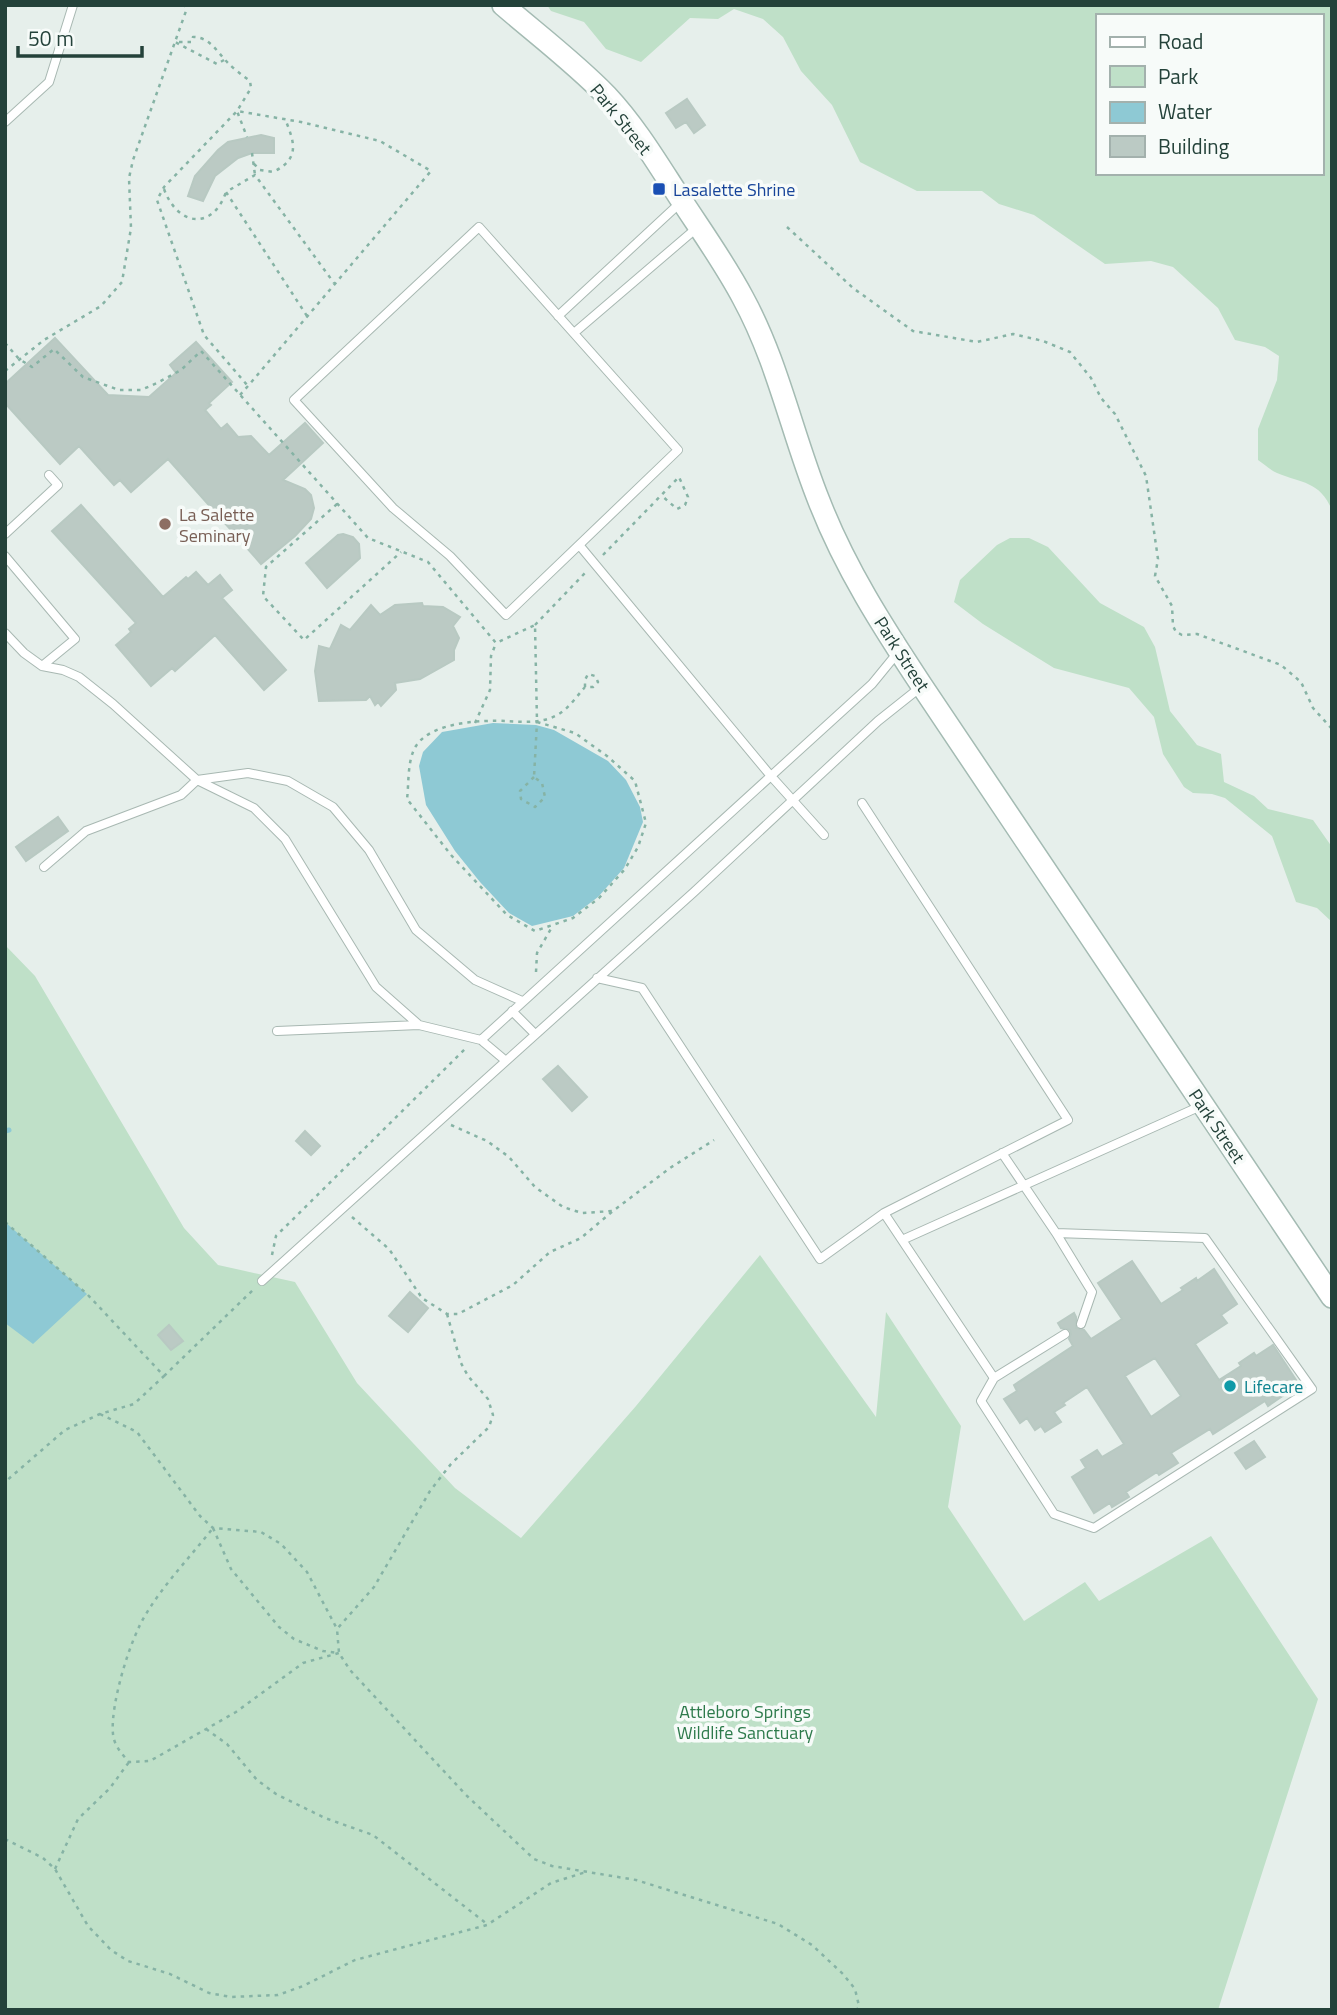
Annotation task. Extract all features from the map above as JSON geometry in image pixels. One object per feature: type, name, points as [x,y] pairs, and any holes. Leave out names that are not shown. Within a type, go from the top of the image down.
[{"type":"main road","name":"Park Street","points":[[503,5],[608,97],[638,134],[699,226],[744,299],[768,351],[819,500],[843,558],[922,686],[1332,1297]]},
{"type":"lane","points":[[5,122],[48,82],[73,5]]},
{"type":"lane","points":[[558,316],[682,201]]},
{"type":"lane","points":[[574,333],[699,226]]},
{"type":"lane","points":[[479,227],[574,333],[678,450],[506,615],[450,556],[393,508],[294,400],[479,227]]},
{"type":"lane","points":[[5,534],[58,485],[48,475]]},
{"type":"lane","points":[[580,546],[770,775],[824,835]]},
{"type":"lane","points":[[5,555],[75,639],[42,666]]},
{"type":"lane","points":[[5,633],[24,653],[42,666],[63,670],[79,677],[197,780],[254,808],[285,839],[376,987],[419,1025]]},
{"type":"lane","points":[[481,1040],[872,684],[899,651]]},
{"type":"lane","points":[[262,1281],[694,892],[878,721],[922,686]]},
{"type":"lane","points":[[44,867],[86,831],[181,795],[197,780],[248,773],[288,782],[333,807],[369,850],[416,930],[474,980],[523,1001]]},
{"type":"lane","points":[[597,978],[642,988],[820,1259],[884,1213],[1068,1120],[862,803]]},
{"type":"lane","points":[[512,1011],[535,1034]]},
{"type":"lane","points":[[277,1031],[419,1025],[481,1040],[506,1061]]},
{"type":"lane","points":[[902,1240],[1203,1105]]},
{"type":"lane","points":[[1002,1153],[1092,1292],[1081,1324]]},
{"type":"lane","points":[[884,1213],[994,1378]]},
{"type":"lane","points":[[1056,1233],[1205,1238],[1312,1388],[1094,1528],[1054,1514],[981,1401],[994,1378],[1065,1334]]},
{"type":"path","points":[[5,371],[44,340],[101,306],[122,282],[131,228],[129,178],[132,160],[186,11],[185,5]]},
{"type":"path","points":[[175,42],[192,43],[193,37],[198,37],[220,51],[224,60],[250,80],[251,88],[237,111],[164,187],[158,200],[204,335],[248,386]]},
{"type":"path","points":[[175,42],[218,64],[224,60]]},
{"type":"path","points":[[237,111],[380,141],[431,172],[240,394]]},
{"type":"path","points":[[237,111],[247,136]]},
{"type":"path","points":[[254,163],[260,170],[273,172],[290,161],[293,142],[285,119]]},
{"type":"path","points":[[252,153],[255,175],[334,284]]},
{"type":"path","points":[[164,187],[170,204],[188,217],[199,219],[209,217],[217,210],[226,192],[255,175]]},
{"type":"path","points":[[226,192],[307,316]]},
{"type":"path","points":[[787,226],[853,288],[914,331],[977,342],[1013,334],[1043,341],[1070,352],[1115,414],[1146,476],[1158,559],[1155,576],[1172,606],[1176,632],[1182,635],[1197,634],[1281,665],[1301,681],[1313,708],[1332,729]]},
{"type":"path","points":[[5,343],[19,359],[32,368],[54,349],[83,377],[119,390],[141,390],[181,370],[201,351],[368,538],[428,562],[496,643]]},
{"type":"path","points":[[475,723],[490,690],[491,656],[496,643],[535,625],[661,495],[679,477],[688,497],[685,505],[677,509],[661,495]]},
{"type":"path","points":[[337,504],[266,568],[263,596],[304,640],[402,551]]},
{"type":"path","points":[[534,777],[542,783],[545,797],[535,807],[521,799],[520,790],[534,777],[537,722],[535,625]]},
{"type":"path","points":[[537,722],[562,713],[585,687]]},
{"type":"path","points":[[537,722],[575,733],[635,780],[646,823],[638,847],[625,869],[599,898],[573,918],[535,931],[507,915],[451,855],[407,799],[415,747],[427,736],[441,728],[475,723],[537,722]]},
{"type":"path","points":[[536,975],[537,953],[552,927]]},
{"type":"path","points":[[5,1482],[65,1430],[100,1414],[134,1404],[262,1281],[269,1268],[276,1236],[453,1063],[461,1051],[481,1040]]},
{"type":"path","points":[[439,1121],[487,1141],[509,1157],[535,1187],[564,1207],[582,1213],[613,1211]]},
{"type":"path","points":[[342,1209],[388,1249],[422,1298],[447,1314],[458,1314],[513,1285],[550,1252],[581,1238],[670,1168],[714,1140]]},
{"type":"path","points":[[5,1222],[87,1294],[164,1376]]},
{"type":"path","points":[[337,1629],[374,1587],[430,1491],[451,1464],[489,1427],[493,1415],[488,1399],[468,1376],[461,1363],[447,1314]]},
{"type":"path","points":[[100,1414],[137,1432],[200,1516],[213,1528],[231,1569],[279,1627],[295,1639],[323,1651],[339,1653]]},
{"type":"path","points":[[213,1528],[261,1532],[281,1544],[307,1572],[337,1629],[339,1653],[350,1670],[466,1795],[534,1859],[552,1866],[636,1880],[778,1924],[812,1945],[843,1973],[855,1989],[859,2009]]},
{"type":"path","points":[[128,1762],[117,1748],[113,1734],[116,1703],[131,1645],[146,1614],[213,1528]]},
{"type":"path","points":[[128,1762],[150,1760],[236,1712],[303,1663],[339,1653]]},
{"type":"path","points":[[206,1729],[227,1744],[257,1780],[276,1794],[325,1818],[373,1835],[488,1925]]},
{"type":"path","points":[[55,1869],[78,1819],[110,1788],[128,1762]]},
{"type":"path","points":[[5,1839],[43,1858],[55,1869],[88,1926],[111,1950],[128,1961],[170,1974],[209,1993],[230,1997],[278,1995],[303,1986],[355,1960],[488,1925],[551,1883],[587,1872]]},
{"type":"green space","points":[[547,5],[1332,5],[1332,510],[1316,488],[1274,472],[1258,460],[1258,429],[1277,380],[1279,356],[1265,347],[1235,340],[1218,308],[1173,267],[1151,261],[1105,264],[1034,215],[999,204],[982,191],[917,191],[860,162],[832,105],[801,71],[783,37],[763,19],[734,9],[718,19],[690,18],[641,62],[606,49],[584,22],[551,11]]},
{"type":"green space","points":[[1010,538],[1029,538],[1048,547],[1100,603],[1144,627],[1155,647],[1170,711],[1197,745],[1221,754],[1224,782],[1254,796],[1268,809],[1313,820],[1332,847],[1332,922],[1317,908],[1296,902],[1272,836],[1225,798],[1193,793],[1184,787],[1163,754],[1154,717],[1129,688],[1054,668],[983,624],[954,602],[960,580],[997,545]]},
{"type":"green space","name":"Attleboro Springs Wildlife Sanctuary","points":[[5,945],[35,976],[184,1228],[218,1265],[295,1282],[357,1383],[455,1488],[521,1538],[636,1406],[760,1255],[876,1417],[886,1312],[961,1426],[948,1507],[1024,1621],[1085,1582],[1099,1601],[1211,1536],[1318,1699],[1218,2010],[5,2010]]},
{"type":"water","points":[[493,723],[536,725],[554,730],[608,761],[626,780],[640,807],[643,822],[624,868],[598,897],[573,916],[532,926],[509,913],[455,851],[426,805],[419,766],[423,752],[442,732]]},
{"type":"water","points":[[5,1222],[87,1294],[33,1344],[5,1323]]},
{"type":"building","points":[[687,99],[705,125],[694,133],[686,122],[676,128],[666,113]]},
{"type":"building","points":[[261,135],[274,138],[274,153],[252,153],[238,158],[215,176],[203,201],[188,196],[195,176],[218,150],[228,142]]},
{"type":"building","points":[[55,338],[108,395],[149,397],[176,373],[170,365],[196,342],[232,382],[205,410],[221,429],[227,424],[238,437],[251,436],[269,455],[305,423],[323,443],[283,480],[305,489],[311,495],[314,508],[311,519],[261,564],[168,459],[131,492],[120,480],[114,485],[79,446],[60,464],[5,403],[5,384]]},
{"type":"building","points":[[81,505],[163,597],[196,572],[208,585],[220,575],[232,590],[222,598],[286,670],[264,690],[215,635],[175,671],[172,668],[151,686],[116,645],[131,632],[129,629],[136,623],[52,531]]},
{"type":"building","points":[[338,535],[353,537],[359,544],[360,558],[327,588],[306,563]]},
{"type":"building","points":[[422,603],[423,606],[443,607],[460,617],[453,626],[459,638],[454,650],[454,660],[420,679],[395,683],[396,690],[381,706],[378,702],[375,705],[370,696],[366,700],[319,701],[315,671],[319,646],[330,649],[341,625],[350,630],[371,605],[380,615],[395,605]]},
{"type":"building","points":[[58,817],[68,831],[26,861],[16,847]]},
{"type":"building","points":[[558,1066],[587,1097],[572,1111],[543,1079]]},
{"type":"building","points":[[305,1131],[320,1146],[311,1155],[296,1141]]},
{"type":"building","name":"Lifecare","points":[[1132,1261],[1161,1304],[1196,1278],[1197,1281],[1214,1269],[1237,1304],[1221,1315],[1227,1323],[1195,1344],[1219,1380],[1241,1366],[1239,1363],[1254,1353],[1256,1356],[1273,1345],[1296,1380],[1280,1389],[1284,1395],[1268,1406],[1265,1401],[1213,1434],[1210,1429],[1171,1453],[1178,1463],[1159,1475],[1157,1472],[1126,1492],[1129,1497],[1112,1507],[1110,1503],[1094,1513],[1072,1477],[1086,1468],[1081,1460],[1097,1450],[1102,1457],[1124,1444],[1087,1387],[1054,1412],[1061,1422],[1045,1432],[1041,1426],[1035,1430],[1027,1418],[1020,1423],[1004,1399],[1017,1391],[1014,1385],[1073,1346],[1069,1339],[1070,1330],[1061,1328],[1058,1323],[1074,1313],[1076,1328],[1084,1330],[1091,1339],[1122,1319],[1098,1283]],"holes":[[[1155,1358],[1181,1396],[1151,1417],[1125,1376]]]},
{"type":"building","points":[[410,1292],[428,1308],[408,1332],[389,1316]]},
{"type":"building","points":[[169,1325],[183,1341],[171,1350],[158,1335]]},
{"type":"building","points":[[1254,1441],[1265,1457],[1246,1469],[1235,1453]]},
{"type":"waterway","points":[[5,1131],[9,1130]]},
{"type":"place","name":"Lasalette Shrine","points":[[659,189]]},
{"type":"place","name":"La Salette Seminary","points":[[165,524]]},
{"type":"place","name":"Lifecare","points":[[1230,1386]]}]
